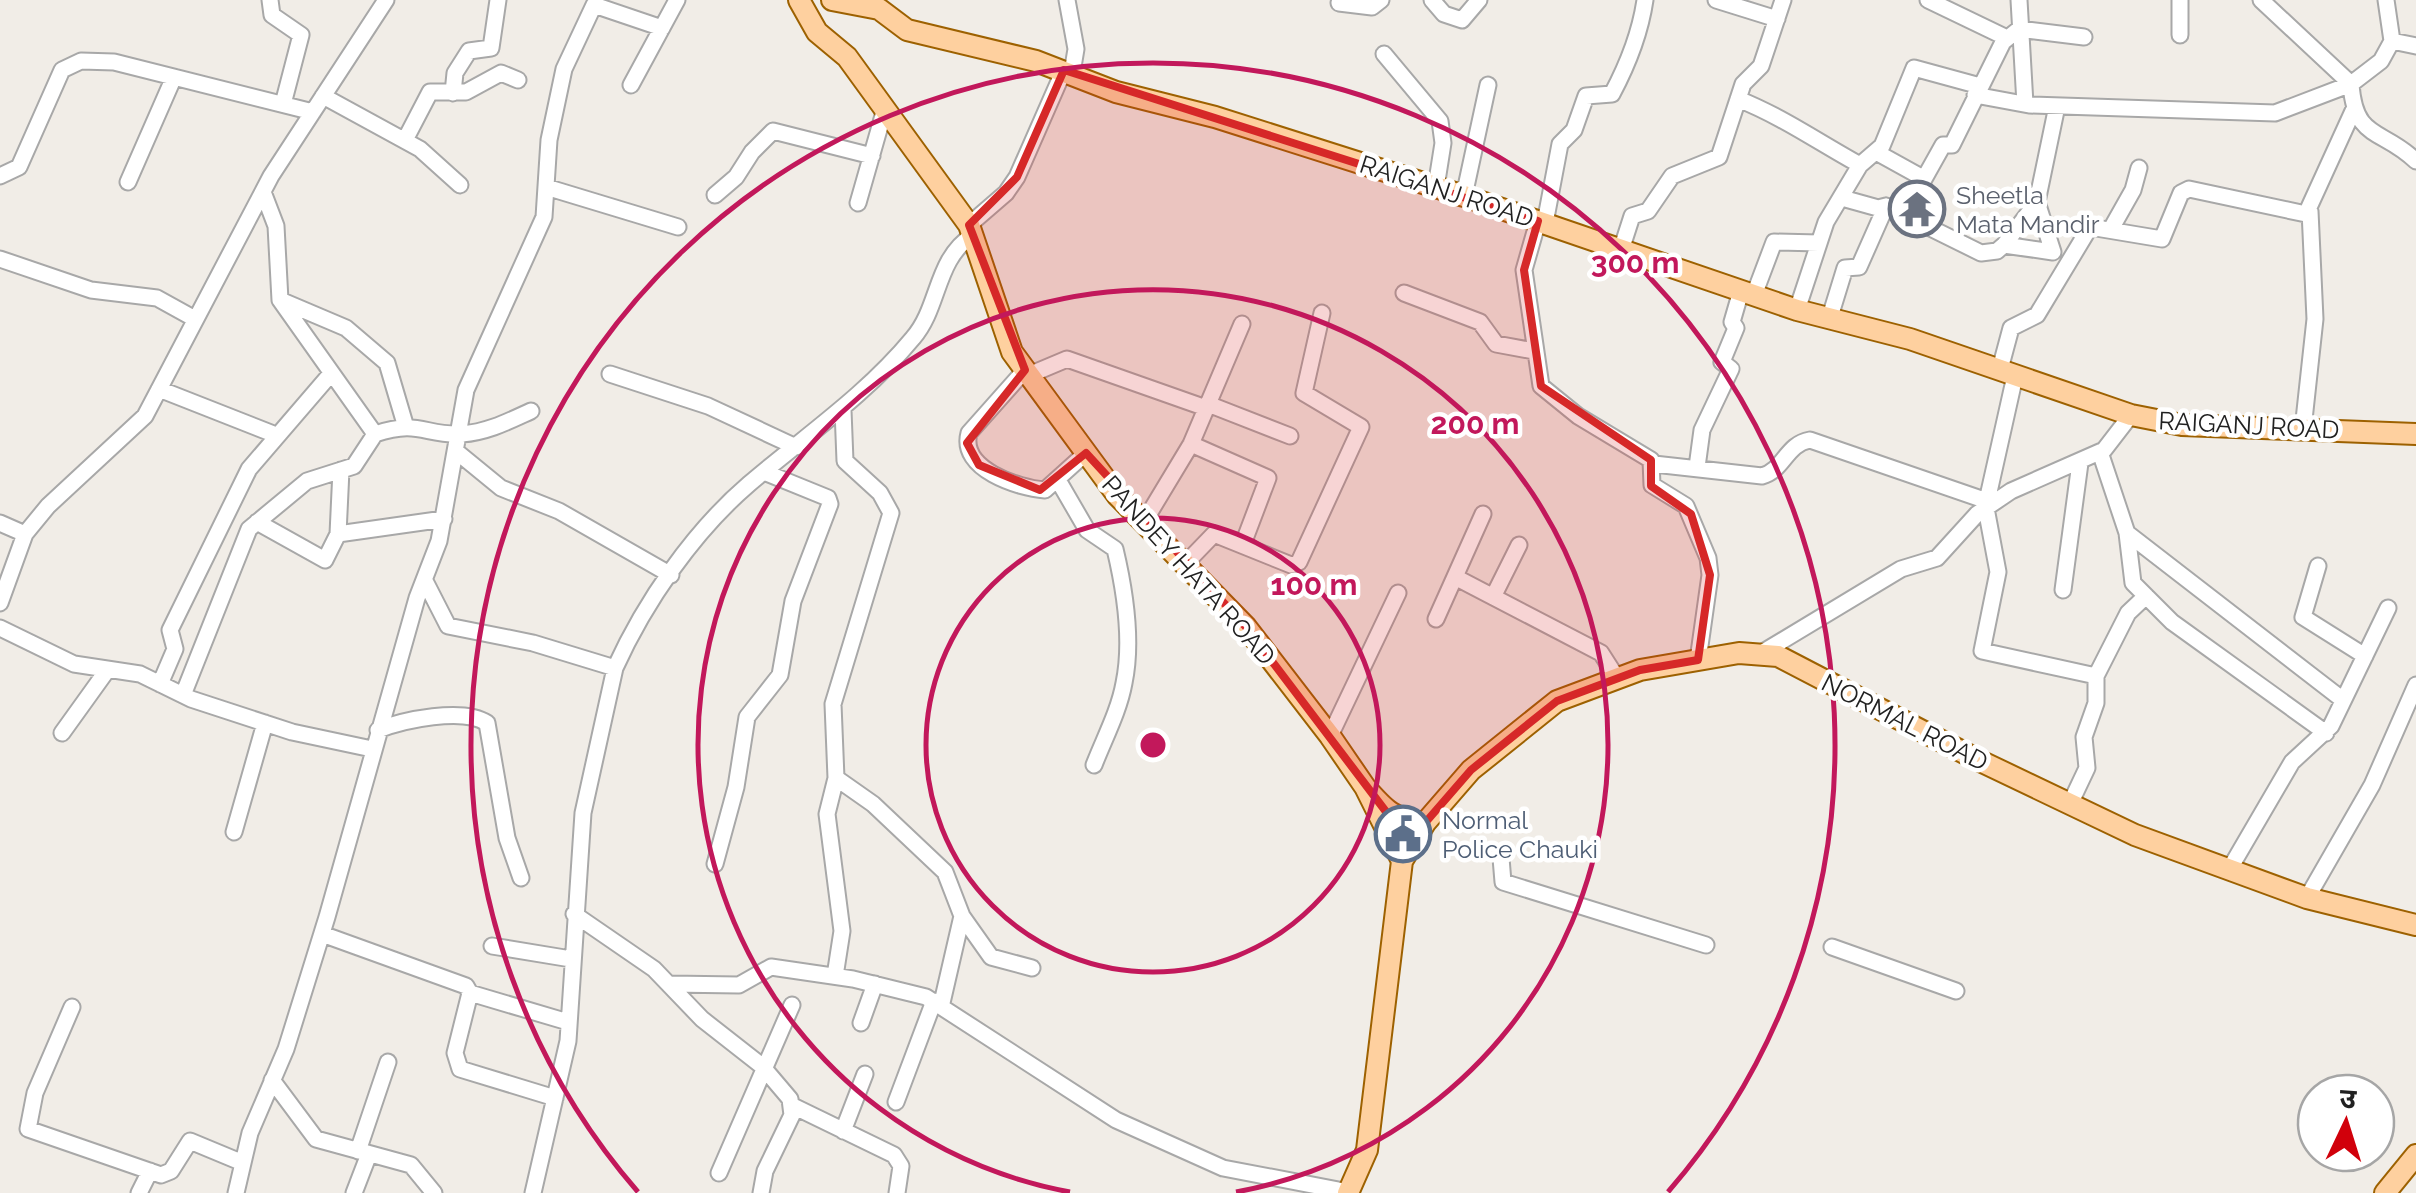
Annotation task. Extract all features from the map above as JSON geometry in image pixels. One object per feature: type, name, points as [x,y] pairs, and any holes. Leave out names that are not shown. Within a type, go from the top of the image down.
[{"type":"main road","name":"PANDEY HATA ROAD","points":[[799,0],[817,32],[848,58],[971,230],[1012,352],[1086,453],[1144,522],[1246,627],[1365,787]]},
{"type":"main road","name":"RAIGANJ ROAD","points":[[832,0],[882,4],[907,30],[1068,71],[1116,92],[1215,118],[1436,187],[1622,247],[1797,310],[1910,340],[2130,416],[2182,425],[2416,434]]},
{"type":"main road","name":"NORMAL ROAD","points":[[1402,861],[1425,823],[1471,770],[1557,701],[1618,678],[1698,660],[1760,654],[1778,656],[2134,835],[2307,898],[2416,925]]},
{"type":"main road","points":[[1365,787],[1388,813],[1406,822],[1425,823]]},
{"type":"main road","points":[[1348,1192],[1367,1150],[1402,861],[1365,787]]},
{"type":"main road","points":[[2389,1191],[2416,1155]]},
{"type":"street","points":[[270,0],[272,16],[302,36],[283,104]]},
{"type":"street","points":[[0,602],[25,534],[48,506],[145,416],[263,192],[386,0]]},
{"type":"street","points":[[453,93],[455,74],[469,51],[491,48],[498,0]]},
{"type":"street","points":[[631,85],[677,0]]},
{"type":"street","points":[[533,1193],[568,1022],[583,813],[616,668],[693,543],[764,472],[843,410],[920,330],[951,254],[1017,177],[1068,71],[1076,49],[1067,0]]},
{"type":"street","points":[[1339,3],[1372,7],[1381,0]]},
{"type":"street","points":[[1432,0],[1449,17],[1462,20],[1479,0]]},
{"type":"street","points":[[1645,0],[1640,33],[1612,94],[1586,96],[1574,130],[1560,144],[1542,222],[1524,270],[1541,386],[1578,416],[1654,464],[1768,475],[1793,446],[1810,440],[1989,504]]},
{"type":"street","points":[[1716,0],[1776,19]]},
{"type":"street","points":[[1622,247],[1632,216],[1648,211],[1672,176],[1719,157],[1746,77],[1761,66],[1783,0]]},
{"type":"street","points":[[1928,0],[2013,33],[2084,37]]},
{"type":"street","points":[[2018,0],[2013,33],[2025,104]]},
{"type":"street","points":[[2180,0],[2180,36]]},
{"type":"street","points":[[2261,0],[2351,84],[2352,112],[2310,211],[2314,319],[2303,428]]},
{"type":"street","points":[[1797,310],[1817,250],[1842,198],[1860,165],[1882,146],[1914,68],[2025,104],[2276,112],[2351,84],[2381,61],[2392,41],[2386,0]]},
{"type":"street","points":[[236,1193],[322,934],[372,749],[444,519],[472,375],[544,217],[549,140],[564,69],[589,10],[599,5],[662,28]]},
{"type":"street","points":[[1905,213],[1943,144],[1952,146],[1978,90],[2013,33]]},
{"type":"street","points":[[2392,41],[2416,46]]},
{"type":"street","points":[[1384,54],[1440,121],[1444,143],[1436,187]]},
{"type":"street","points":[[0,176],[19,166],[62,70],[69,64],[95,60],[313,112]]},
{"type":"street","points":[[405,140],[427,96],[434,91],[472,90],[501,73],[518,80]]},
{"type":"street","points":[[128,182],[174,77]]},
{"type":"street","points":[[1464,196],[1488,85]]},
{"type":"street","points":[[324,96],[427,153],[460,185]]},
{"type":"street","points":[[1738,99],[1789,120],[1814,140],[1860,165]]},
{"type":"street","points":[[1842,198],[1905,213],[1980,253],[1997,251],[2037,202],[2056,106]]},
{"type":"street","points":[[858,203],[884,112]]},
{"type":"street","points":[[2352,112],[2370,132],[2416,161]]},
{"type":"street","points":[[714,195],[736,177],[752,152],[773,132],[872,156]]},
{"type":"street","points":[[1876,152],[1923,178]]},
{"type":"street","points":[[2110,228],[2133,190],[2138,168]]},
{"type":"street","points":[[546,187],[678,227]]},
{"type":"street","points":[[2096,676],[1982,651],[1998,572],[1989,504],[2011,328],[2037,315],[2090,227],[2162,239],[2181,193],[2190,188],[2298,214],[2310,211]]},
{"type":"street","points":[[263,192],[276,226],[280,300],[329,376],[375,434]]},
{"type":"street","points":[[2037,202],[2053,252]]},
{"type":"street","points":[[1697,468],[1700,436],[1731,368],[1722,362],[1736,328],[1732,322],[1774,242],[1817,250],[1845,268],[1859,267],[1886,206]]},
{"type":"street","points":[[2004,245],[2070,258]]},
{"type":"street","points":[[0,259],[91,290],[156,298],[195,319]]},
{"type":"street","points":[[1829,320],[1845,268]]},
{"type":"street","points":[[1404,293],[1480,322],[1496,344],[1534,351]]},
{"type":"street","points":[[280,300],[346,328],[387,363],[404,424]]},
{"type":"street","points":[[1184,564],[1214,534],[1290,566],[1299,562],[1360,430],[1358,422],[1304,394],[1322,313]]},
{"type":"street","points":[[1144,522],[1191,444],[1242,324]]},
{"type":"street","points":[[1086,453],[1058,480],[1040,490],[979,465],[967,443],[969,433],[1027,372],[1068,359],[1290,436]]},
{"type":"street","points":[[610,374],[727,413],[796,447]]},
{"type":"street","points":[[160,684],[174,652],[169,634],[238,486],[276,435],[329,376]]},
{"type":"street","points":[[158,390],[276,435]]},
{"type":"street","points":[[835,976],[842,931],[827,814],[836,778],[832,704],[891,513],[880,493],[845,461],[843,410]]},
{"type":"street","points":[[183,695],[248,529],[307,480],[354,466],[375,434],[404,424],[458,434],[490,430],[531,411]]},
{"type":"street","points":[[1760,654],[1901,569],[1937,558],[1989,504],[2100,452],[2130,416]]},
{"type":"street","points":[[1191,444],[1268,478],[1243,544]]},
{"type":"street","points":[[457,452],[501,488],[558,511],[671,576]]},
{"type":"street","points":[[2100,452],[2127,532],[2133,583],[2240,674],[2326,733]]},
{"type":"street","points":[[2063,590],[2080,463]]},
{"type":"street","points":[[1654,464],[1652,485],[1686,506],[1708,558],[1710,576],[1698,660]]},
{"type":"street","points":[[258,522],[325,560],[338,534],[341,470]]},
{"type":"street","points":[[715,864],[736,787],[747,716],[780,675],[793,601],[830,504],[828,498],[764,472]]},
{"type":"street","points":[[1058,480],[1087,530],[1115,549],[1128,626],[1124,683],[1094,765]]},
{"type":"street","points":[[1436,619],[1484,514]]},
{"type":"street","points":[[338,534],[444,519]]},
{"type":"street","points":[[0,523],[25,534]]},
{"type":"street","points":[[2127,532],[2343,700]]},
{"type":"street","points":[[1493,596],[1519,545]]},
{"type":"street","points":[[2318,566],[2303,617],[2364,656]]},
{"type":"street","points":[[1456,577],[1601,653],[1618,678]]},
{"type":"street","points":[[425,582],[448,626],[533,644],[616,668]]},
{"type":"street","points":[[1330,736],[1398,593]]},
{"type":"street","points":[[2070,804],[2087,768],[2084,736],[2096,703],[2096,676],[2128,614],[2146,596]]},
{"type":"street","points":[[2229,870],[2292,762],[2326,733],[2388,608]]},
{"type":"street","points":[[0,628],[74,664],[140,674],[183,695],[265,723],[372,749]]},
{"type":"street","points":[[62,733],[108,669]]},
{"type":"street","points":[[2307,898],[2372,785],[2416,684]]},
{"type":"street","points":[[378,730],[408,718],[475,717],[487,722],[507,838],[521,878]]},
{"type":"street","points":[[234,832],[265,723]]},
{"type":"street","points":[[836,778],[873,804],[944,872],[962,916],[991,957],[1032,968]]},
{"type":"street","points":[[1501,858],[1502,882],[1706,945]]},
{"type":"street","points":[[574,914],[670,984],[702,1019],[766,1070],[793,1106],[899,1160],[897,1193]]},
{"type":"street","points":[[896,1102],[938,1004],[962,916]]},
{"type":"street","points":[[322,934],[466,986],[470,993],[568,1022]]},
{"type":"street","points":[[492,946],[571,960]]},
{"type":"street","points":[[1832,946],[1956,991]]},
{"type":"street","points":[[670,984],[739,985],[771,967],[875,984],[938,1004],[1116,1120],[1223,1168],[1348,1192]]},
{"type":"street","points":[[861,1023],[875,984]]},
{"type":"street","points":[[470,993],[455,1053],[460,1069],[555,1098]]},
{"type":"street","points":[[719,1173],[792,1005]]},
{"type":"street","points":[[72,1007],[35,1092],[28,1130],[167,1174],[190,1141],[243,1163]]},
{"type":"street","points":[[354,1193],[388,1062]]},
{"type":"street","points":[[843,1131],[866,1074]]},
{"type":"street","points":[[272,1080],[316,1139],[411,1165],[434,1193]]},
{"type":"street","points":[[761,1193],[793,1106]]},
{"type":"street","points":[[139,1193],[150,1171]]},
{"type":"street","points":[[415,1193],[420,1176]]},
{"type":"highlighted area","points":[[1064,70],[1538,221],[1524,270],[1541,386],[1651,460],[1651,486],[1691,514],[1710,575],[1698,660],[1640,670],[1557,701],[1471,770],[1425,823],[1405,821],[1387,813],[1246,627],[1086,453],[1040,490],[979,465],[967,443],[1025,370],[969,225],[1017,177]]},
{"type":"place","name":"Sheetla Mata Mandir","points":[[1917,209]]},
{"type":"place","name":"Normal Police Chauki","points":[[1403,834]]}]
